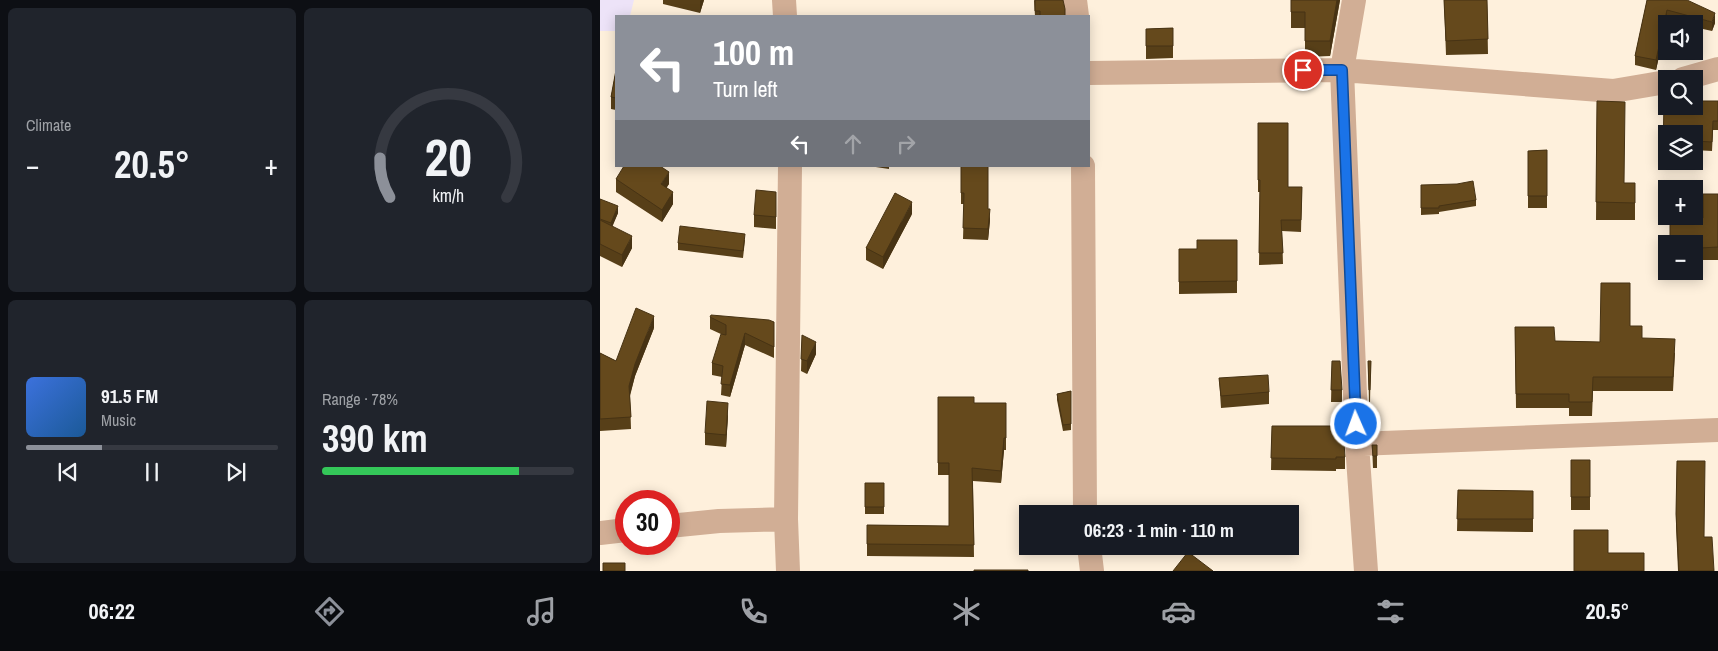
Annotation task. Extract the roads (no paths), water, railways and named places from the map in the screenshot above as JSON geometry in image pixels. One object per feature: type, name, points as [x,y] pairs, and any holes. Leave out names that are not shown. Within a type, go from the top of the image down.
[{"type":"street","points":[[784,0],[785,15]]},
{"type":"street","points":[[1075,0],[1077,15]]},
{"type":"street","points":[[1354,0],[1342,70],[1357,444],[1366,571]]},
{"type":"street","points":[[1703,73],[1718,68]]},
{"type":"street","points":[[1090,73],[1342,70],[1613,91],[1658,83]]},
{"type":"street","points":[[788,571],[786,519],[790,167]]},
{"type":"street","points":[[1083,167],[1084,505]]},
{"type":"street","points":[[1357,444],[1718,430]]},
{"type":"street","points":[[680,525],[719,521],[786,519]]},
{"type":"street","points":[[600,533],[615,531]]},
{"type":"street","points":[[1090,555],[1092,571]]}]
